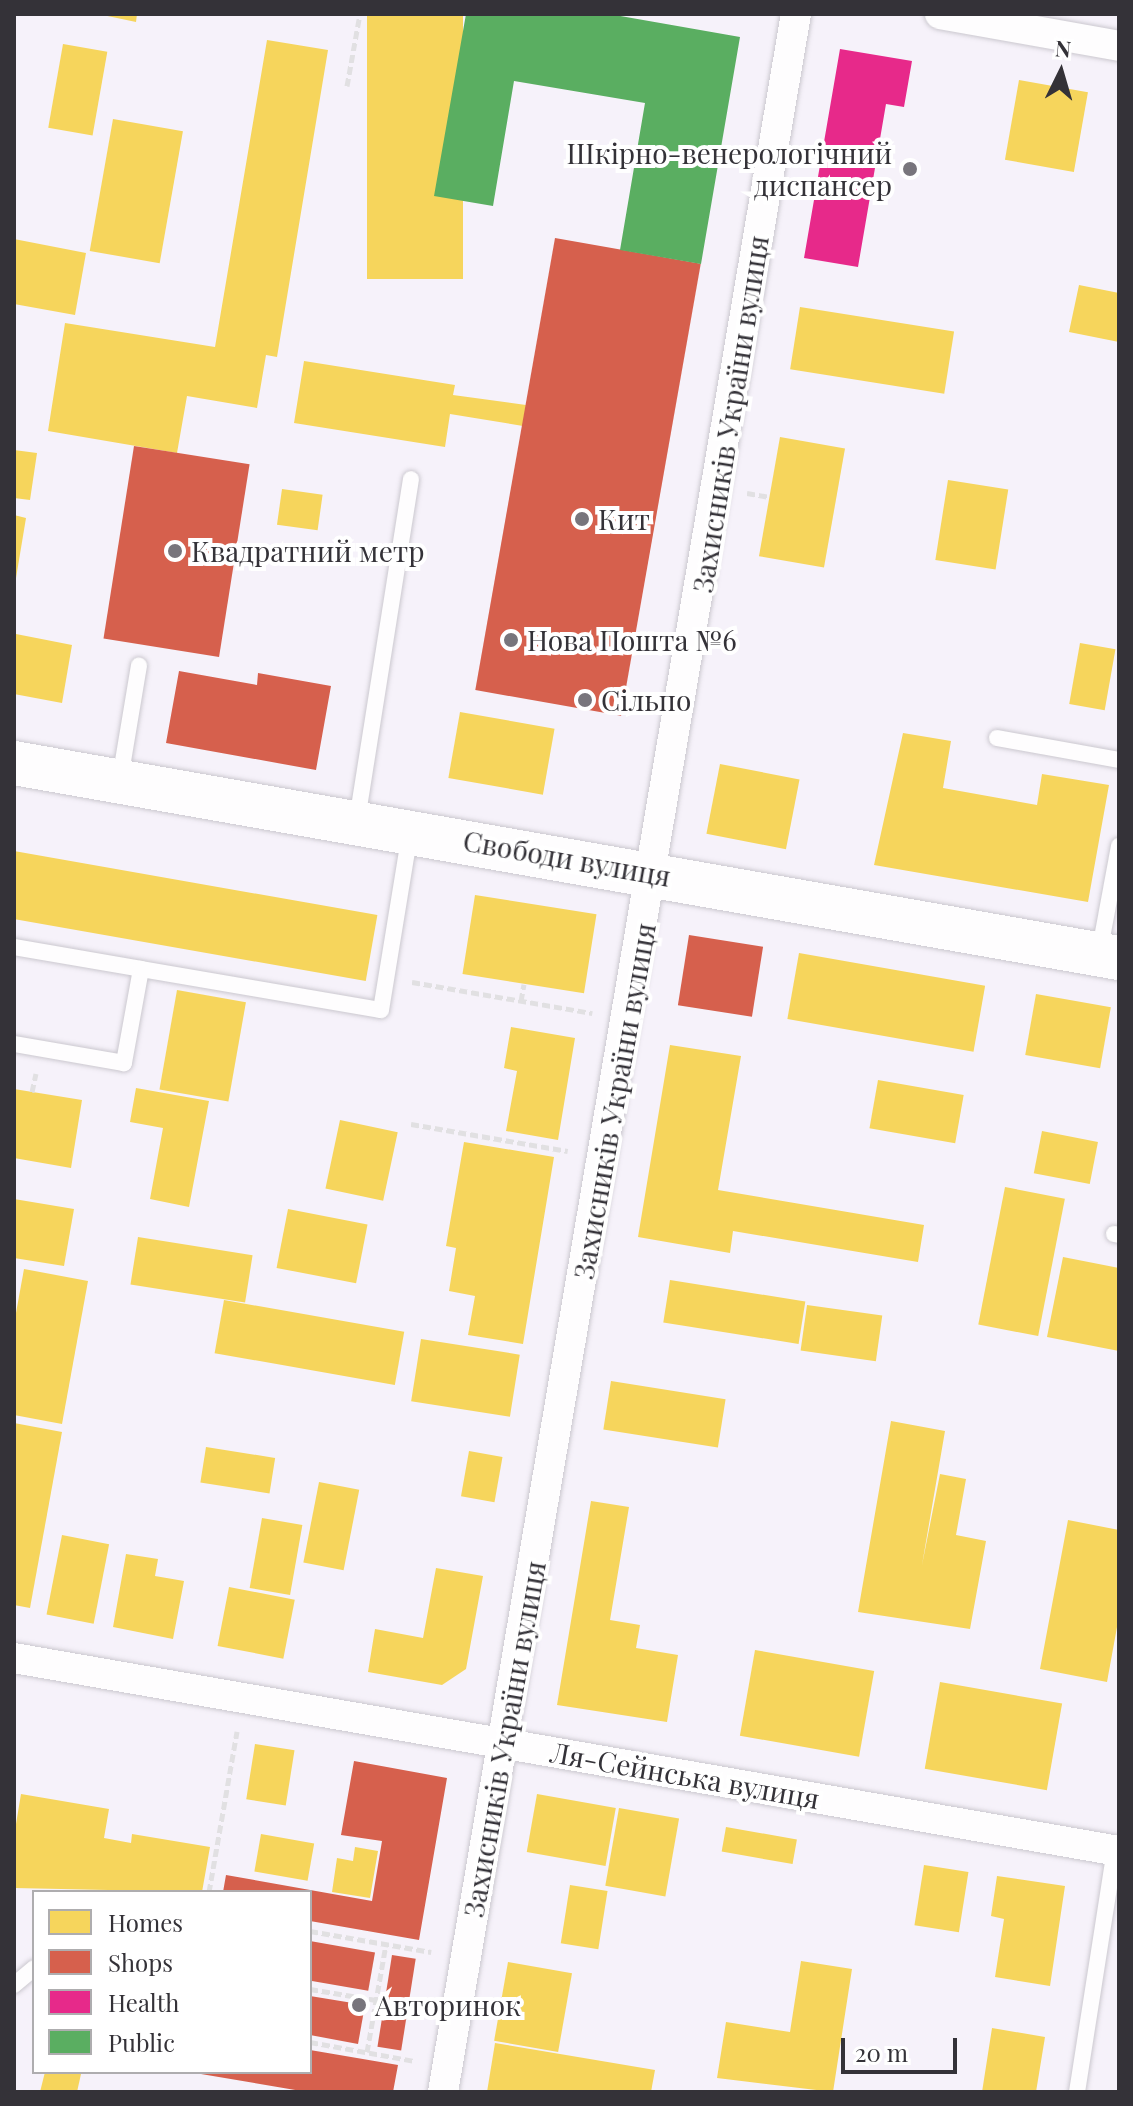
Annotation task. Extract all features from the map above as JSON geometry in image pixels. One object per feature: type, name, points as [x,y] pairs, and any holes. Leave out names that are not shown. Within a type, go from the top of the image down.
[{"type":"main road","name":"Свободи вулиця","points":[[14,763],[654,873],[1109,956]]},
{"type":"street","name":"Захисників України вулиця","points":[[446,2079],[654,873],[796,14]]},
{"type":"street","points":[[940,14],[1119,46]]},
{"type":"street","name":"Ля-Сейнська вулиця","points":[[14,1658],[1117,1850]]},
{"type":"lane","points":[[357,822],[411,479]]},
{"type":"lane","points":[[119,781],[139,666]]},
{"type":"lane","points":[[997,738],[1119,760]]},
{"type":"lane","points":[[14,947],[381,1010],[411,831]]},
{"type":"lane","points":[[1109,956],[1119,846]]},
{"type":"lane","points":[[14,1044],[124,1063],[141,969]]},
{"type":"lane","points":[[1077,2092],[1117,1850]]},
{"type":"lane","points":[[14,1985],[32,1970]]},
{"type":"path","points":[[347,86],[360,14]]},
{"type":"path","points":[[386,978],[628,1019]]},
{"type":"path","points":[[521,1001],[524,984]]},
{"type":"path","points":[[411,1124],[604,1157]]},
{"type":"path","points":[[209,1890],[242,1697]]},
{"type":"path","points":[[312,1931],[466,1958]]},
{"type":"path","points":[[367,2052],[386,1944]]},
{"type":"path","points":[[312,1989],[376,2000]]},
{"type":"path","points":[[312,2042],[367,2052],[446,2079]]},
{"type":"building: Homes","points":[[98,14],[137,14],[136,22]]},
{"type":"building: Homes","points":[[367,14],[463,14],[463,279],[367,279]]},
{"type":"building: Homes","points":[[267,40],[328,50],[277,357],[266,355],[257,408],[187,396],[177,453],[48,431],[65,323],[215,347]]},
{"type":"building: Homes","points":[[63,44],[107,52],[93,136],[48,128]]},
{"type":"building: Homes","points":[[1019,80],[1088,92],[1074,172],[1005,160]]},
{"type":"building: Homes","points":[[113,119],[183,131],[160,263],[90,251]]},
{"type":"building: Homes","points":[[14,239],[86,253],[75,315],[14,304]]},
{"type":"building: Homes","points":[[1079,285],[1119,293],[1119,342],[1069,332]]},
{"type":"building: Homes","points":[[800,307],[954,331],[944,394],[790,369]]},
{"type":"building: Homes","points":[[304,361],[455,385],[453,395],[526,405],[523,426],[450,414],[445,447],[294,423]]},
{"type":"building: Homes","points":[[780,437],[845,448],[824,568],[759,556]]},
{"type":"building: Homes","points":[[14,450],[37,453],[30,500],[14,498]]},
{"type":"building: Homes","points":[[948,480],[1008,490],[996,570],[935,560]]},
{"type":"building: Homes","points":[[282,489],[323,495],[318,530],[277,525]]},
{"type":"building: Homes","points":[[14,515],[26,518],[16,578],[14,578]]},
{"type":"building: Homes","points":[[16,634],[72,645],[62,703],[14,694]]},
{"type":"building: Homes","points":[[1080,643],[1115,649],[1105,710],[1069,704]]},
{"type":"building: Homes","points":[[460,712],[555,729],[543,795],[448,778]]},
{"type":"building: Homes","points":[[903,733],[951,741],[943,788],[1037,805],[1042,774],[1109,785],[1088,902],[874,865]]},
{"type":"building: Homes","points":[[720,764],[800,779],[786,849],[706,834]]},
{"type":"building: Homes","points":[[14,851],[377,915],[366,981],[14,919]]},
{"type":"building: Homes","points":[[475,895],[596,914],[584,993],[462,974]]},
{"type":"building: Homes","points":[[799,953],[985,986],[973,1052],[787,1019]]},
{"type":"building: Homes","points":[[177,990],[246,1002],[228,1102],[159,1089]]},
{"type":"building: Homes","points":[[1036,994],[1111,1007],[1100,1068],[1025,1055]]},
{"type":"building: Homes","points":[[511,1027],[575,1038],[558,1140],[506,1131],[517,1071],[504,1068]]},
{"type":"building: Homes","points":[[670,1045],[741,1056],[718,1190],[924,1225],[918,1262],[733,1231],[730,1253],[638,1237]]},
{"type":"building: Homes","points":[[878,1080],[964,1095],[955,1143],[869,1128]]},
{"type":"building: Homes","points":[[136,1088],[209,1101],[189,1207],[150,1199],[163,1128],[130,1122]]},
{"type":"building: Homes","points":[[14,1089],[82,1100],[71,1168],[14,1158]]},
{"type":"building: Homes","points":[[340,1120],[398,1132],[383,1201],[325,1188]]},
{"type":"building: Homes","points":[[1042,1131],[1098,1142],[1090,1184],[1034,1173]]},
{"type":"building: Homes","points":[[464,1142],[554,1157],[523,1344],[468,1335],[475,1296],[449,1291],[456,1248],[446,1246]]},
{"type":"building: Homes","points":[[1005,1187],[1065,1199],[1038,1336],[978,1324]]},
{"type":"building: Homes","points":[[14,1199],[74,1209],[64,1266],[14,1258]]},
{"type":"building: Homes","points":[[288,1209],[368,1224],[356,1283],[277,1268]]},
{"type":"building: Homes","points":[[138,1237],[253,1255],[245,1303],[130,1284]]},
{"type":"building: Homes","points":[[1063,1257],[1119,1268],[1119,1351],[1047,1337]]},
{"type":"building: Homes","points":[[24,1269],[88,1281],[62,1424],[14,1415],[14,1324]]},
{"type":"building: Homes","points":[[670,1280],[805,1301],[799,1344],[663,1322]]},
{"type":"building: Homes","points":[[224,1300],[404,1332],[395,1385],[215,1353]]},
{"type":"building: Homes","points":[[807,1305],[882,1316],[876,1361],[801,1351]]},
{"type":"building: Homes","points":[[421,1339],[520,1355],[510,1417],[411,1401]]},
{"type":"building: Homes","points":[[611,1381],[726,1399],[718,1448],[603,1429]]},
{"type":"building: Homes","points":[[891,1421],[945,1431],[922,1565],[940,1474],[966,1479],[956,1535],[986,1541],[970,1629],[858,1612]]},
{"type":"building: Homes","points":[[14,1423],[62,1432],[30,1608],[14,1605]]},
{"type":"building: Homes","points":[[206,1447],[275,1458],[270,1494],[200,1483]]},
{"type":"building: Homes","points":[[469,1451],[502,1457],[494,1502],[461,1496]]},
{"type":"building: Homes","points":[[319,1482],[359,1490],[344,1570],[303,1562]]},
{"type":"building: Homes","points":[[591,1501],[629,1507],[610,1620],[640,1625],[636,1648],[678,1655],[667,1722],[557,1705]]},
{"type":"building: Homes","points":[[262,1518],[302,1525],[290,1595],[250,1588]]},
{"type":"building: Homes","points":[[1068,1520],[1119,1530],[1119,1616],[1107,1682],[1040,1669]]},
{"type":"building: Homes","points":[[62,1535],[109,1544],[94,1624],[47,1615]]},
{"type":"building: Homes","points":[[126,1554],[158,1559],[155,1576],[184,1581],[173,1639],[113,1627]]},
{"type":"building: Homes","points":[[436,1568],[483,1576],[466,1669],[442,1685],[368,1672],[375,1629],[423,1638]]},
{"type":"building: Homes","points":[[229,1587],[295,1600],[283,1659],[218,1646]]},
{"type":"building: Homes","points":[[755,1650],[874,1671],[859,1757],[740,1736]]},
{"type":"building: Homes","points":[[940,1682],[1062,1704],[1047,1790],[925,1769]]},
{"type":"building: Homes","points":[[255,1744],[295,1750],[286,1806],[246,1799]]},
{"type":"building: Homes","points":[[21,1794],[109,1809],[104,1838],[131,1843],[132,1834],[210,1847],[202,1890],[14,1888],[14,1836]]},
{"type":"building: Homes","points":[[537,1794],[616,1808],[606,1866],[527,1852]]},
{"type":"building: Homes","points":[[619,1808],[679,1819],[665,1896],[605,1886]]},
{"type":"building: Homes","points":[[726,1827],[797,1840],[793,1864],[722,1852]]},
{"type":"building: Homes","points":[[261,1834],[314,1843],[308,1881],[254,1871]]},
{"type":"building: Homes","points":[[355,1847],[378,1851],[370,1898],[332,1892],[337,1858],[353,1861]]},
{"type":"building: Homes","points":[[924,1865],[968,1872],[959,1932],[914,1925]]},
{"type":"building: Homes","points":[[997,1876],[1065,1886],[1050,1986],[995,1977],[1004,1919],[991,1916]]},
{"type":"building: Homes","points":[[570,1885],[608,1891],[598,1949],[561,1943]]},
{"type":"building: Homes","points":[[801,1961],[852,1969],[833,2092],[717,2078],[726,2022],[790,2032]]},
{"type":"building: Homes","points":[[508,1962],[572,1973],[558,2052],[494,2041]]},
{"type":"building: Homes","points":[[992,2028],[1045,2037],[1036,2092],[982,2092]]},
{"type":"building: Homes","points":[[495,2043],[655,2070],[651,2092],[487,2092]]},
{"type":"building: Homes","points":[[44,2074],[81,2074],[77,2092],[40,2092]]},
{"type":"building: Shops","name":"Кит","points":[[555,238],[701,264],[621,716],[475,690]]},
{"type":"building: Shops","name":"Квадратний метр","points":[[134,446],[250,464],[219,657],[103,639]]},
{"type":"building: Shops","points":[[179,671],[257,685],[258,673],[331,686],[316,770],[166,743]]},
{"type":"building: Shops","points":[[689,935],[763,947],[752,1017],[678,1005]]},
{"type":"building: Shops","points":[[354,1761],[447,1778],[419,1940],[312,1921],[312,1890],[372,1901],[382,1841],[341,1835]]},
{"type":"building: Shops","points":[[226,1875],[310,1890],[223,1890]]},
{"type":"building: Shops","points":[[312,1941],[375,1952],[368,1991],[312,1981]]},
{"type":"building: Shops","points":[[392,1955],[416,1959],[401,2051],[377,2047]]},
{"type":"building: Shops","points":[[312,1996],[365,2005],[358,2044],[312,2035]]},
{"type":"building: Shops","points":[[312,2050],[398,2065],[393,2092],[307,2092],[201,2074],[312,2074]]},
{"type":"building: Health","points":[[840,49],[912,61],[904,107],[886,104],[858,267],[804,258]]},
{"type":"building: Public","points":[[466,14],[609,14],[740,37],[701,264],[620,250],[645,103],[514,81],[493,206],[434,196]]},
{"type":"place","name":"Шкірно-венерологічний диспансер","points":[[910,169]]},
{"type":"place","name":"Кит","points":[[582,519]]},
{"type":"place","name":"Квадратний метр","points":[[175,551]]},
{"type":"place","name":"Нова Пошта №6","points":[[511,640]]},
{"type":"place","name":"Сільпо","points":[[585,700]]},
{"type":"place","name":"Авторинок","points":[[359,2005]]}]
